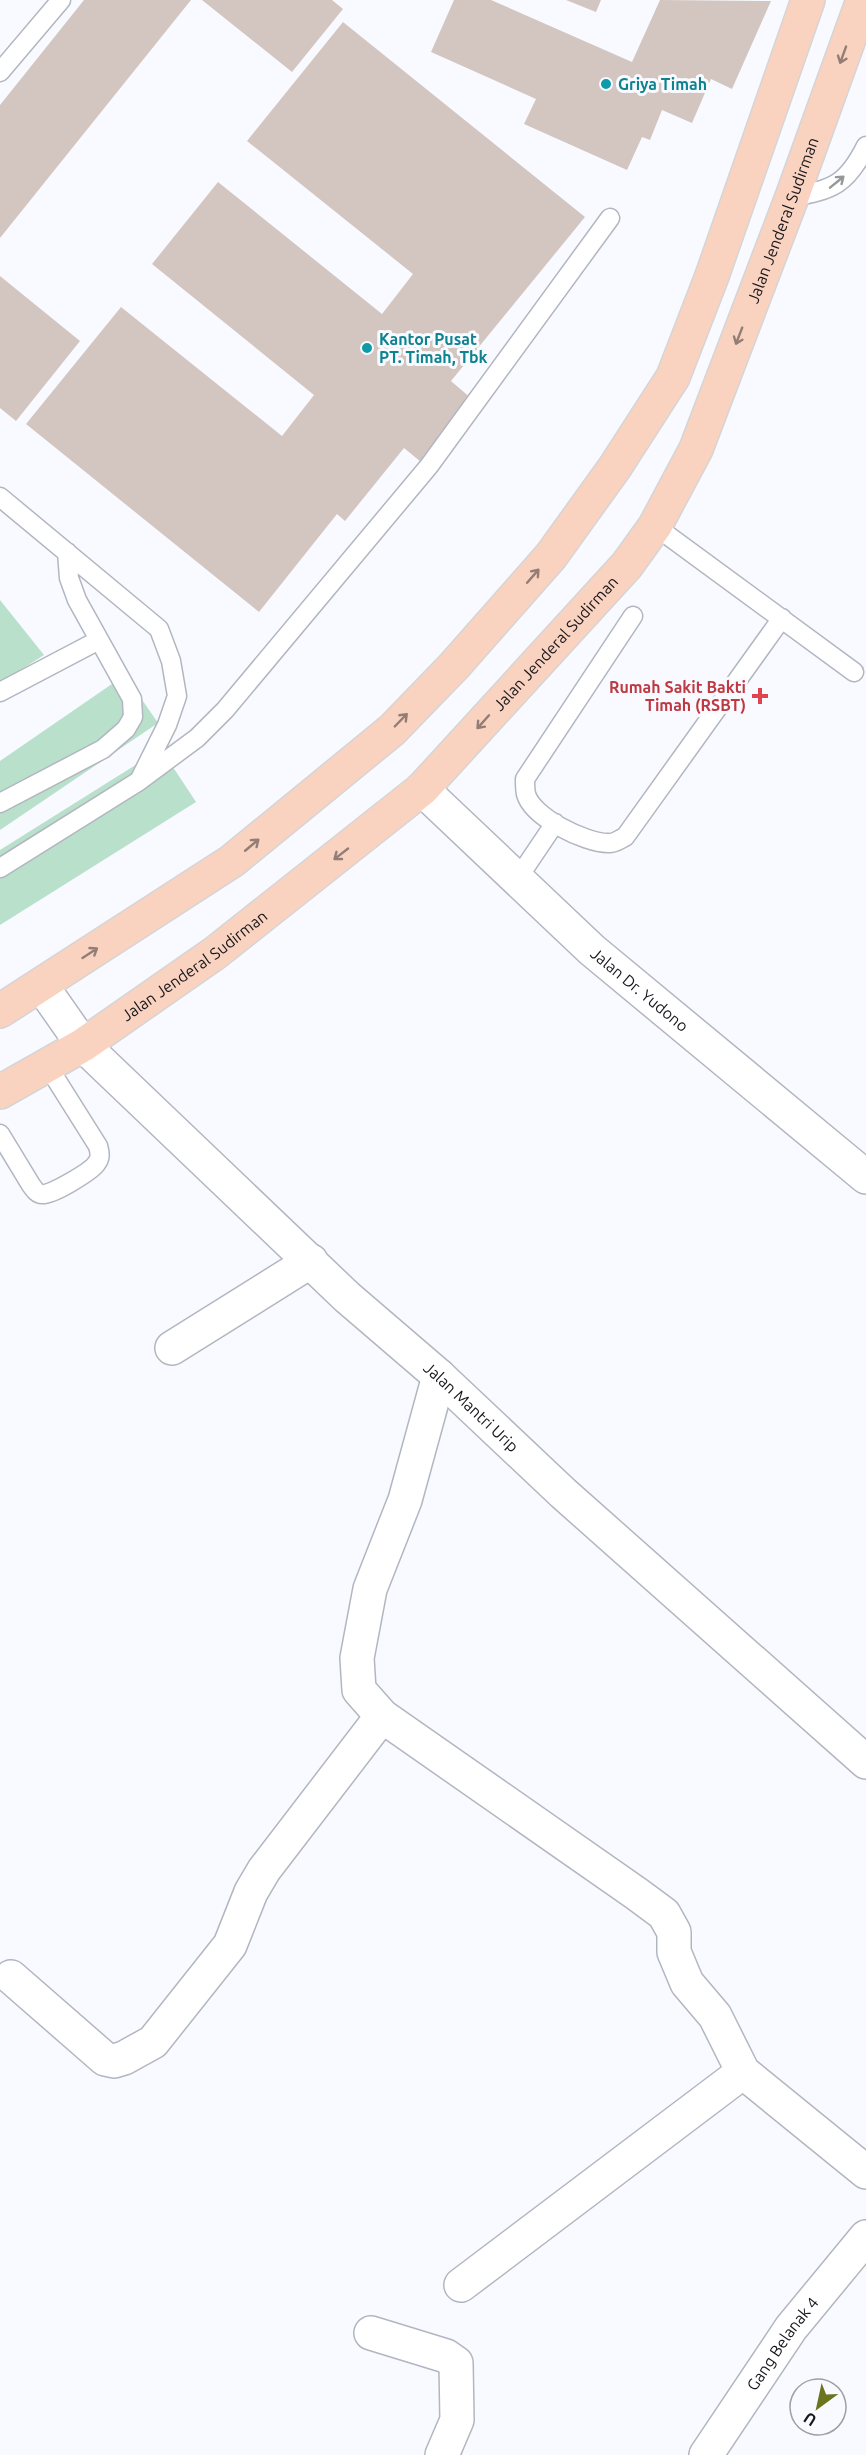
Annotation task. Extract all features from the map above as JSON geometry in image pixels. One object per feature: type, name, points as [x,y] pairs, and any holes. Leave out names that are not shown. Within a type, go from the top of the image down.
[{"type":"highway","points":[[0,1011],[232,861],[392,730],[454,666],[551,556],[615,467],[673,377],[712,276],[808,0]]},
{"type":"highway","name":"Jalan Jenderal Sudirman","points":[[0,1092],[83,1045],[215,953],[422,789],[627,565],[655,526],[696,449],[792,197],[863,0]]},
{"type":"street","name":"Jalan Dr. Yudono","points":[[422,789],[592,950],[866,1177]]},
{"type":"street","name":"Jalan Mantri Urip","points":[[40,985],[83,1045],[347,1297],[439,1376],[563,1493],[866,1762]]},
{"type":"street","points":[[172,1348],[311,1261]]},
{"type":"street","points":[[439,1376],[405,1500],[370,1589],[357,1658],[359,1690],[382,1716],[664,1914],[674,1932],[674,1952],[687,1983],[715,2016],[743,2072],[866,2172]]},
{"type":"street","points":[[11,1977],[105,2059],[114,2061],[124,2058],[153,2042],[230,1945],[251,1892],[264,1870],[382,1716]]},
{"type":"street","points":[[461,2285],[743,2072]]},
{"type":"street","name":"Gang Belanak 4","points":[[706,2455],[791,2328],[866,2237]]},
{"type":"street","points":[[371,2333],[446,2356],[456,2363],[457,2420],[442,2455]]},
{"type":"lane","points":[[0,72],[61,0]]},
{"type":"lane","points":[[792,197],[830,189],[855,167],[866,146]]},
{"type":"lane","points":[[0,868],[140,781],[197,738],[248,683],[429,466],[610,218]]},
{"type":"lane","points":[[0,497],[159,629],[171,661],[177,696],[167,725],[140,781]]},
{"type":"lane","points":[[655,526],[854,672]]},
{"type":"lane","points":[[0,803],[103,749],[126,729],[133,717],[132,699],[73,589],[69,578],[67,552]]},
{"type":"lane","points":[[633,616],[525,779],[526,795],[535,807],[555,823],[567,831],[592,841],[610,844],[626,837],[782,618]]},
{"type":"lane","points":[[0,692],[99,640]]},
{"type":"lane","points":[[518,878],[555,823]]},
{"type":"lane","points":[[0,1134],[31,1185],[43,1195],[52,1193],[82,1175],[98,1162],[100,1155],[98,1146],[47,1065]]},
{"type":"green space","points":[[0,600],[44,655],[0,683]]},
{"type":"green space","points":[[125,675],[158,723],[0,830],[0,761]]},
{"type":"green space","points":[[161,749],[196,802],[0,925],[0,850]]},
{"type":"building","points":[[84,0],[191,0],[0,238],[0,105]]},
{"type":"building","points":[[202,0],[332,0],[343,9],[292,72]]},
{"type":"building","name":"Griya Timah","points":[[454,0],[491,0],[632,62],[660,0],[771,1],[732,89],[711,79],[692,123],[662,110],[650,140],[642,137],[627,170],[524,124],[536,99],[431,52]]},
{"type":"building","points":[[566,0],[601,0],[596,12]]},
{"type":"building","name":"Kantor Pusat PT. Timah, Tbk","points":[[343,22],[585,217],[451,381],[472,399],[421,462],[404,448],[345,521],[337,514],[259,612],[26,424],[121,307],[282,436],[314,395],[152,264],[218,182],[382,314],[413,274],[247,141]]},
{"type":"building","points":[[0,276],[80,341],[16,421],[0,408]]},
{"type":"place","name":"Griya Timah","points":[[606,84]]},
{"type":"place","name":"Kantor Pusat PT. Timah, Tbk","points":[[367,348]]},
{"type":"place","name":"Rumah Sakit Bakti Timah (RSBT)","points":[[760,696]]}]
